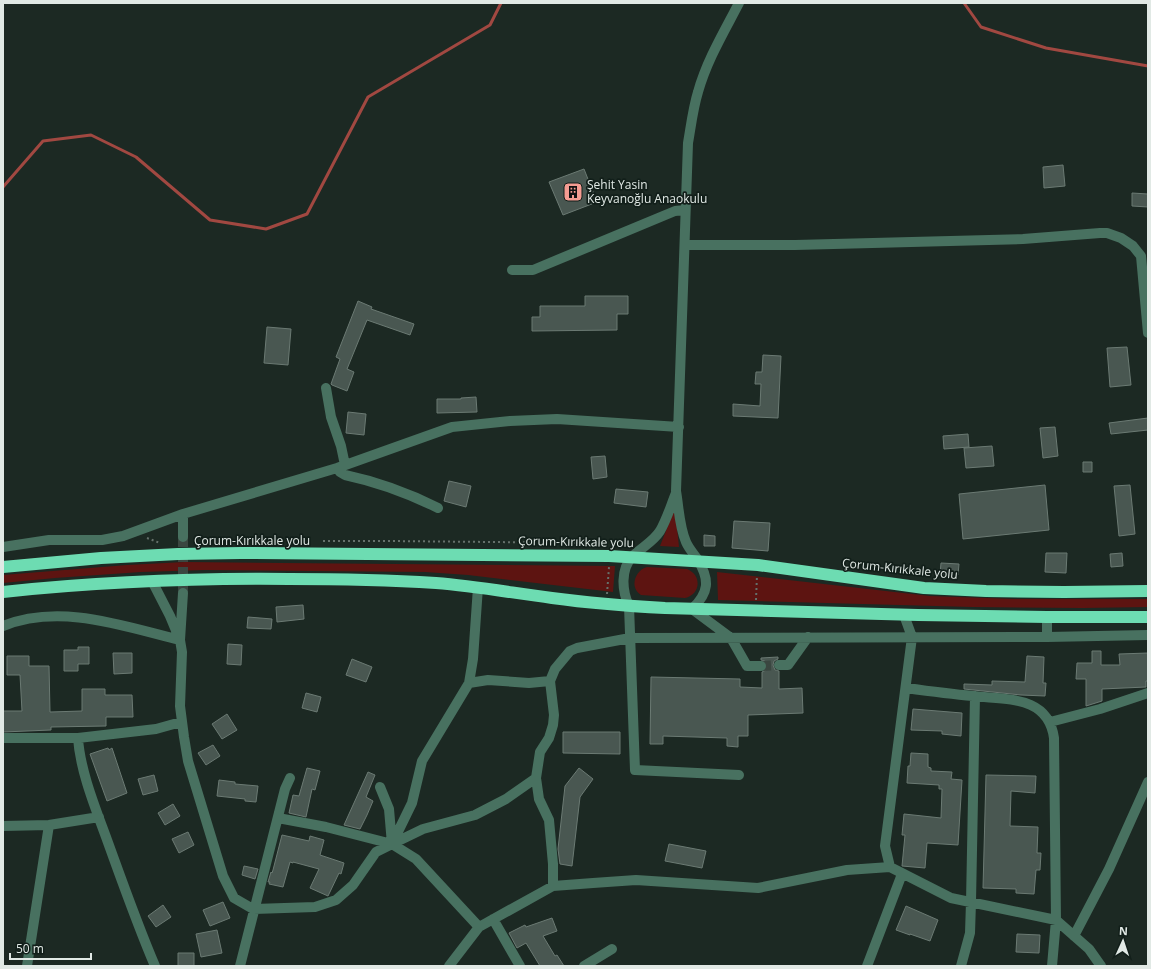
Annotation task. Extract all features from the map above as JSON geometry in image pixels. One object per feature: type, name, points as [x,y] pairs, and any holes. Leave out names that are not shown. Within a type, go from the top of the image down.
[{"type":"highway","name":"Çorum-Kırıkkale yolu","points":[[3,567],[101,558],[186,554],[538,555],[632,557],[758,565],[924,588],[986,591],[1148,591]]},
{"type":"highway","points":[[3,592],[107,583],[221,578],[391,580],[478,587],[553,599],[629,606],[692,609],[904,615],[1047,617],[1148,616]]},
{"type":"street","points":[[739,3],[706,69],[692,114],[688,143],[676,491],[682,531],[687,544],[698,561],[705,576],[705,594],[701,601],[692,609],[731,638],[747,666],[761,666]]},
{"type":"street","points":[[512,270],[533,270],[675,211],[685,210]]},
{"type":"street","points":[[685,245],[795,245],[1023,239],[1108,233],[1127,241],[1141,256],[1148,333]]},
{"type":"street","points":[[326,388],[331,417],[341,446],[340,472],[345,475],[379,483],[399,490],[438,508]]},
{"type":"street","points":[[3,547],[49,540],[112,539],[133,533],[183,514],[341,467],[442,429],[463,425],[557,419],[679,426]]},
{"type":"street","points":[[676,491],[661,530],[654,539],[632,557],[627,566],[623,582],[624,591],[629,606],[635,770],[739,775]]},
{"type":"street","points":[[183,514],[183,537]]},
{"type":"street","points":[[152,581],[170,616],[180,640]]},
{"type":"street","points":[[392,844],[412,803],[422,761],[468,683],[473,659],[478,587]]},
{"type":"street","points":[[183,593],[180,640],[182,652],[180,706],[181,722],[188,761],[223,876],[234,898],[254,909],[315,907],[336,900],[353,885],[376,852],[423,829],[474,815],[506,799],[536,778]]},
{"type":"street","points":[[890,867],[885,846],[912,637],[904,615]]},
{"type":"street","points":[[3,626],[19,620],[42,617],[80,617],[180,640]]},
{"type":"street","points":[[1047,617],[1048,637]]},
{"type":"street","points":[[553,886],[553,864],[549,820],[539,799],[536,778],[540,752],[549,738],[553,725],[554,715],[550,681],[555,669],[570,651],[577,648],[630,638],[1048,637],[1148,635]]},
{"type":"street","points":[[779,665],[788,665],[808,637]]},
{"type":"street","points":[[468,683],[488,680],[529,684],[550,681]]},
{"type":"street","points":[[906,688],[1013,699],[1038,709],[1050,722],[1054,738],[1056,920],[1052,966]]},
{"type":"street","points":[[1050,722],[1100,709],[1148,693]]},
{"type":"street","points":[[961,966],[970,933],[975,696]]},
{"type":"street","points":[[3,738],[78,738],[156,729],[181,722]]},
{"type":"street","points":[[78,738],[80,757],[99,817],[139,928],[155,966]]},
{"type":"street","points":[[240,966],[285,789],[290,778]]},
{"type":"street","points":[[1074,936],[1109,869],[1148,782]]},
{"type":"street","points":[[380,787],[389,809],[392,844]]},
{"type":"street","points":[[3,826],[49,825],[99,817]]},
{"type":"street","points":[[278,818],[326,827],[392,844],[416,859],[479,927]]},
{"type":"street","points":[[27,966],[49,825]]},
{"type":"street","points":[[449,966],[479,927],[553,886],[636,880],[758,888],[847,870],[890,867],[951,898],[1056,920],[1089,949],[1101,966]]},
{"type":"street","points":[[867,966],[902,874]]},
{"type":"street","points":[[493,919],[520,966]]},
{"type":"street","points":[[584,966],[612,949]]},
{"type":"path","points":[[318,541],[602,544]]},
{"type":"path","points":[[610,544],[627,544],[633,542]]},
{"type":"path","points":[[755,611],[758,565]]},
{"type":"shaded area","points":[[675,508],[679,547],[660,546]]},
{"type":"shaded area","points":[[185,562],[615,566],[613,592],[468,575],[425,572],[205,570],[141,572],[3,583],[3,575]]},
{"type":"shaded area","points":[[647,567],[687,569],[692,572],[697,580],[697,589],[690,596],[685,598],[641,595],[637,592],[634,584],[639,572]]},
{"type":"shaded area","points":[[717,572],[930,596],[1014,599],[1148,599],[1148,607],[972,607],[718,600]]},
{"type":"building","points":[[1063,165],[1065,186],[1044,188],[1043,167]]},
{"type":"building","name":"Şehit Yasin Keyvanoğlu Anaokulu","points":[[584,169],[597,202],[563,215],[549,182]]},
{"type":"building","points":[[1132,193],[1148,194],[1148,207],[1132,206]]},
{"type":"building","points":[[585,296],[628,296],[628,314],[617,314],[617,330],[532,331],[532,317],[540,317],[540,306],[585,306]]},
{"type":"building","points":[[358,301],[372,307],[371,309],[414,324],[410,335],[367,320],[347,369],[354,372],[347,391],[331,384],[340,359],[336,357]]},
{"type":"building","points":[[267,327],[291,329],[288,365],[264,363]]},
{"type":"building","points":[[1127,347],[1131,385],[1110,387],[1107,348]]},
{"type":"building","points":[[763,355],[781,356],[778,418],[733,416],[733,404],[760,406],[761,384],[755,384],[756,372],[762,372]]},
{"type":"building","points":[[476,397],[477,412],[437,413],[437,399],[461,399]]},
{"type":"building","points":[[348,412],[366,414],[364,435],[346,433]]},
{"type":"building","points":[[1148,418],[1148,430],[1111,434],[1109,423]]},
{"type":"building","points":[[1055,427],[1058,456],[1043,458],[1040,428]]},
{"type":"building","points":[[968,434],[969,447],[944,449],[943,436]]},
{"type":"building","points":[[992,446],[994,466],[966,468],[964,448]]},
{"type":"building","points":[[605,456],[607,477],[593,479],[591,457]]},
{"type":"building","points":[[1083,462],[1092,462],[1092,472],[1083,472]]},
{"type":"building","points":[[449,481],[471,486],[466,507],[444,501]]},
{"type":"building","points":[[1045,485],[1049,530],[963,539],[959,494]]},
{"type":"building","points":[[1130,485],[1135,534],[1119,536],[1114,486]]},
{"type":"building","points":[[616,489],[648,492],[646,507],[614,503]]},
{"type":"building","points":[[734,521],[770,523],[768,551],[732,548]]},
{"type":"building","points":[[704,535],[715,536],[715,546],[704,546]]},
{"type":"building","points":[[1046,553],[1067,553],[1066,573],[1045,572]]},
{"type":"building","points":[[1122,553],[1123,566],[1111,567],[1110,554]]},
{"type":"building","points":[[941,563],[959,564],[958,575],[940,574]]},
{"type":"building","points":[[303,605],[304,619],[277,622],[276,607]]},
{"type":"building","points":[[248,617],[272,619],[271,629],[247,628]]},
{"type":"building","points":[[228,644],[242,645],[241,665],[227,664]]},
{"type":"building","points":[[78,647],[89,647],[89,664],[78,664],[78,671],[64,671],[64,650],[78,650]]},
{"type":"building","points":[[1092,651],[1101,651],[1101,665],[1120,665],[1119,654],[1148,653],[1148,681],[1146,681],[1146,687],[1102,689],[1102,701],[1086,706],[1086,679],[1076,679],[1077,663],[1092,663]]},
{"type":"building","points":[[113,653],[132,653],[132,673],[114,674]]},
{"type":"building","points":[[7,656],[29,656],[29,666],[49,666],[50,712],[82,711],[82,689],[105,689],[105,695],[132,695],[133,717],[106,717],[106,726],[51,727],[51,730],[3,732],[3,711],[22,711],[20,675],[7,675]]},
{"type":"building","points":[[1027,656],[1044,657],[1043,683],[1046,683],[1045,696],[964,689],[964,684],[992,685],[992,681],[1025,682]]},
{"type":"building","points":[[778,657],[778,659],[774,661],[773,665],[775,670],[779,671],[779,689],[802,688],[803,713],[748,715],[748,736],[738,736],[738,747],[727,746],[727,738],[663,736],[663,744],[650,744],[651,677],[740,679],[740,687],[762,688],[762,672],[766,670],[767,666],[765,661],[761,660],[761,658]]},
{"type":"building","points":[[352,659],[372,667],[366,682],[346,675]]},
{"type":"building","points":[[306,693],[321,697],[317,712],[302,708]]},
{"type":"building","points":[[913,709],[962,713],[961,736],[942,734],[942,731],[911,730]]},
{"type":"building","points":[[227,714],[237,730],[222,739],[212,724]]},
{"type":"building","points":[[563,732],[620,732],[620,754],[563,753]]},
{"type":"building","points":[[213,745],[220,756],[206,765],[198,753]]},
{"type":"building","points":[[108,748],[109,750],[112,748],[127,793],[107,801],[90,754]]},
{"type":"building","points":[[911,753],[928,754],[928,767],[931,768],[931,771],[952,772],[951,779],[962,780],[958,845],[927,843],[925,868],[902,866],[905,835],[902,835],[904,814],[941,818],[942,789],[939,789],[939,785],[907,783],[908,766],[910,766]]},
{"type":"building","points":[[307,768],[320,771],[315,790],[312,789],[306,817],[289,813],[293,795],[299,796]]},
{"type":"building","points":[[579,768],[593,779],[580,797],[572,866],[560,864],[558,849],[565,786]]},
{"type":"building","points":[[368,772],[375,775],[366,797],[373,801],[367,815],[360,829],[344,825]]},
{"type":"building","points":[[154,775],[158,791],[143,795],[138,779]]},
{"type":"building","points":[[986,775],[1036,776],[1035,793],[1011,791],[1010,826],[1038,827],[1037,853],[1041,853],[1040,870],[1036,870],[1034,894],[1016,893],[1016,889],[983,888]]},
{"type":"building","points":[[219,780],[235,782],[235,784],[258,786],[256,802],[245,801],[245,799],[217,796]]},
{"type":"building","points":[[173,804],[180,816],[165,825],[158,813]]},
{"type":"building","points":[[188,832],[194,845],[179,853],[172,839]]},
{"type":"building","points":[[282,835],[309,841],[310,836],[324,840],[320,855],[344,863],[341,874],[339,873],[328,896],[310,888],[319,869],[293,862],[290,862],[283,887],[269,884],[270,882],[268,882],[273,870]]},
{"type":"building","points":[[669,844],[706,851],[702,868],[665,861]]},
{"type":"building","points":[[244,866],[258,869],[255,879],[242,875]]},
{"type":"building","points":[[223,902],[230,918],[210,926],[203,910]]},
{"type":"building","points":[[163,905],[171,917],[156,927],[148,916]]},
{"type":"building","points":[[906,906],[938,920],[930,941],[896,930]]},
{"type":"building","points":[[552,918],[557,931],[543,936],[555,956],[557,955],[564,966],[540,966],[526,943],[517,948],[509,933],[525,925],[526,927]]},
{"type":"building","points":[[217,930],[222,953],[201,957],[196,934]]},
{"type":"building","points":[[1017,934],[1040,935],[1039,953],[1016,952]]},
{"type":"building","points":[[178,953],[194,953],[194,966],[178,966]]},
{"type":"waterway","points":[[3,187],[43,141],[91,135],[136,157],[210,220],[266,229],[307,214],[368,97],[490,25],[501,3]]},
{"type":"waterway","points":[[964,3],[981,27],[1046,48],[1148,66]]},
{"type":"tunnel","points":[[183,537],[183,593]]},
{"type":"tunnel","points":[[761,666],[779,665]]},
{"type":"place","name":"Şehit Yasin Keyvanoğlu Anaokulu","points":[[573,192]]}]
